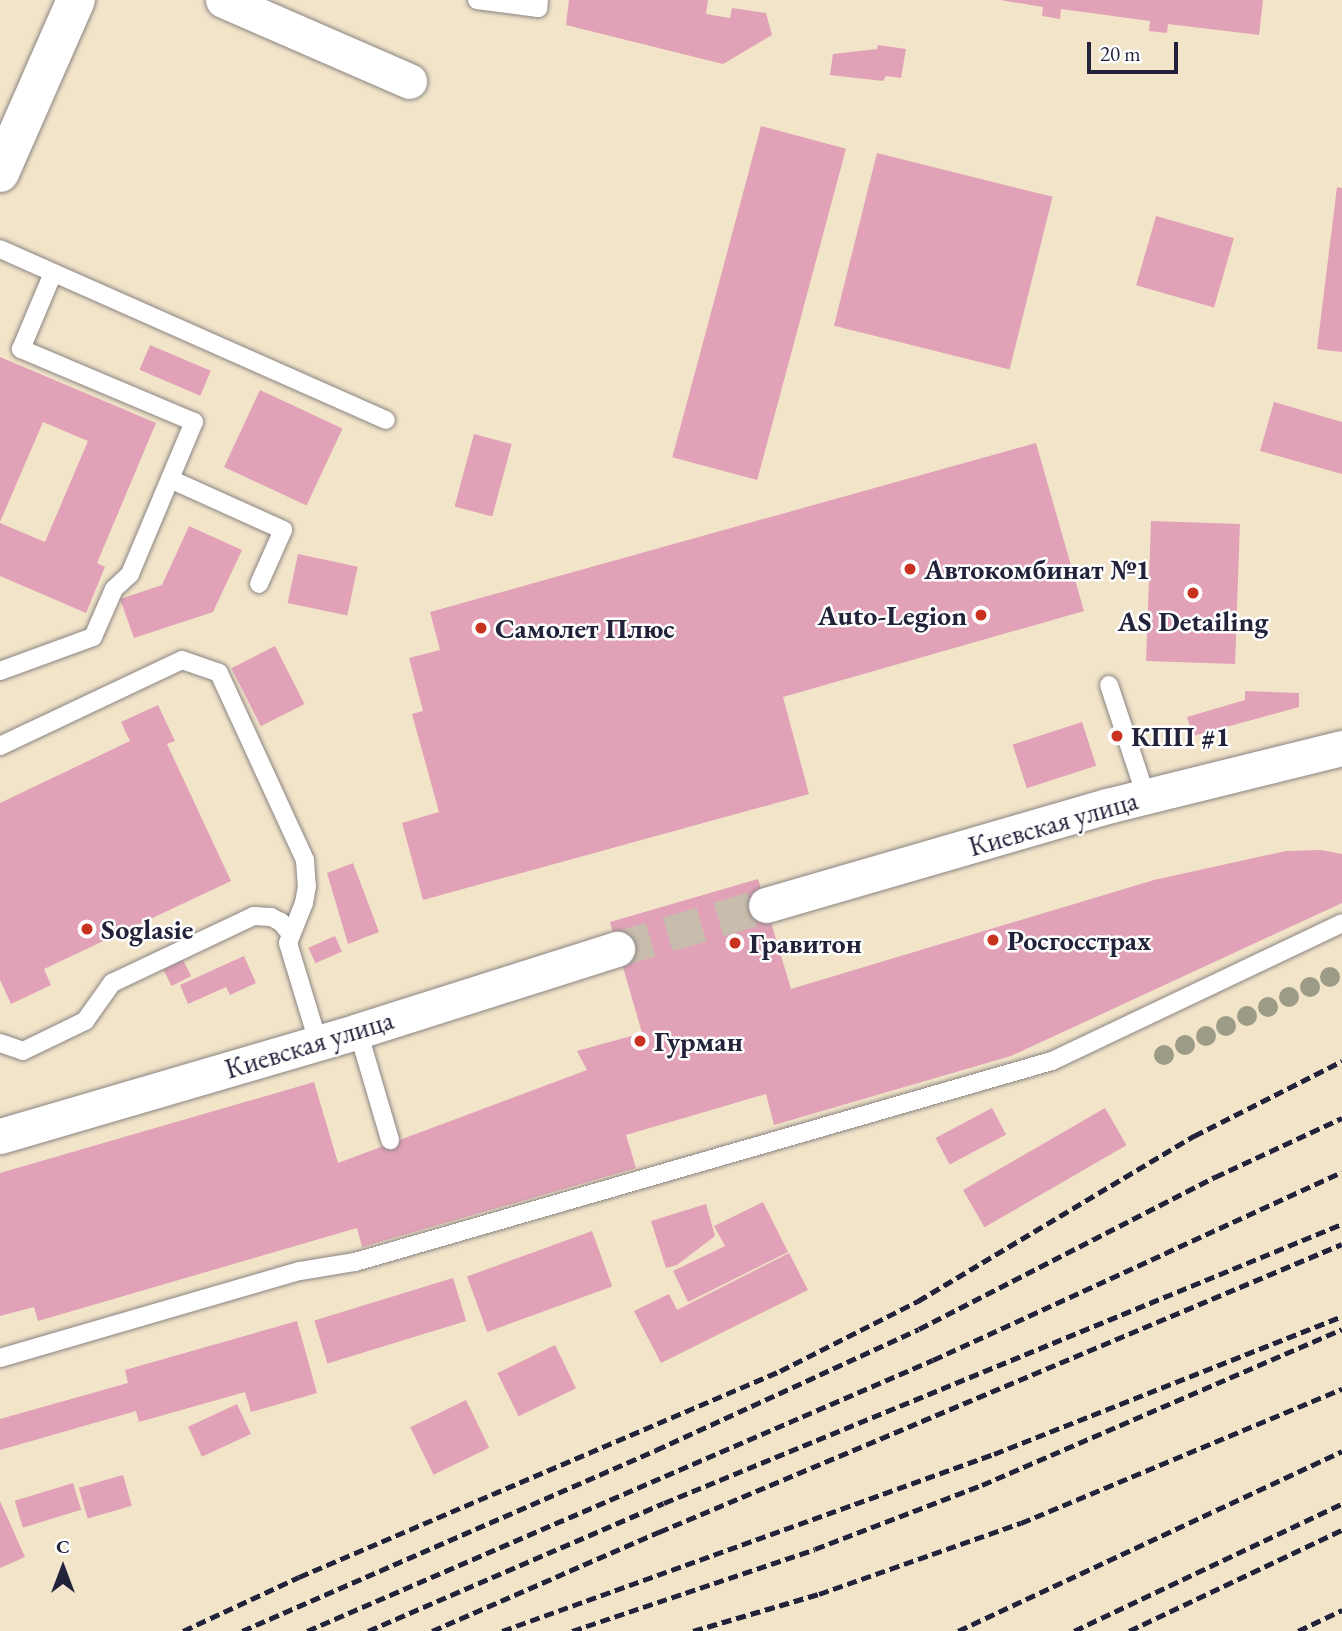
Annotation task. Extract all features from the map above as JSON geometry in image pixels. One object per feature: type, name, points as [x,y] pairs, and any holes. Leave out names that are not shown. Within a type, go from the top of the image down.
[{"type":"street","points":[[0,173],[76,0]]},
{"type":"street","points":[[223,0],[409,81]]},
{"type":"street","name":"Киевская улица","points":[[766,905],[1146,796],[1342,748]]},
{"type":"street","name":"Киевская улица","points":[[0,1136],[358,1031],[617,949]]},
{"type":"lane","points":[[477,0],[538,8],[539,0]]},
{"type":"lane","points":[[0,249],[386,420]]},
{"type":"lane","points":[[0,671],[93,637],[114,589],[130,574],[194,422],[21,349],[53,273]]},
{"type":"lane","points":[[170,479],[283,530],[259,584]]},
{"type":"lane","points":[[0,746],[183,660],[219,673],[305,860],[307,886],[288,943],[318,1042]]},
{"type":"lane","points":[[1109,685],[1146,796]]},
{"type":"lane","points":[[0,1043],[23,1051],[85,1021],[112,983],[254,916],[271,917],[281,922],[290,933]]},
{"type":"lane","points":[[0,1358],[300,1271],[355,1262],[1052,1061],[1342,923]]},
{"type":"lane","points":[[358,1031],[390,1140]]},
{"type":"building","points":[[569,0],[708,0],[706,14],[730,18],[732,8],[766,13],[772,35],[723,64],[566,25]]},
{"type":"building","points":[[1000,0],[1263,0],[1259,35],[1168,24],[1167,33],[1149,31],[1150,21],[1061,9],[1060,19],[1042,16],[1043,7]]},
{"type":"building","points":[[878,45],[906,49],[901,78],[886,76],[883,81],[830,75],[833,54],[877,49]]},
{"type":"building","points":[[761,126],[846,149],[757,480],[672,457]]},
{"type":"building","points":[[877,153],[1053,197],[1010,370],[834,326]]},
{"type":"building","points":[[1337,187],[1342,188],[1342,352],[1317,349]]},
{"type":"building","points":[[1156,216],[1234,238],[1214,308],[1136,285]]},
{"type":"building","points":[[150,345],[211,371],[200,396],[139,370]]},
{"type":"building","points":[[0,357],[156,423],[97,563],[105,567],[86,613],[0,576],[0,523],[45,542],[88,441],[43,422],[0,522]]},
{"type":"building","points":[[260,390],[342,428],[307,505],[224,467]]},
{"type":"building","points":[[1274,402],[1342,422],[1342,474],[1260,451]]},
{"type":"building","points":[[474,434],[512,444],[492,517],[455,506]]},
{"type":"building","points":[[1036,443],[1084,611],[783,697],[809,794],[423,900],[402,823],[439,812],[412,714],[423,711],[409,658],[440,650],[430,612]]},
{"type":"building","name":"AS Detailing","points":[[1151,521],[1240,524],[1235,664],[1146,661]]},
{"type":"building","points":[[189,526],[242,550],[213,612],[134,638],[120,599],[162,585]]},
{"type":"building","points":[[298,554],[358,567],[347,616],[288,603]]},
{"type":"building","points":[[275,646],[305,704],[261,726],[231,668]]},
{"type":"building","points":[[1245,691],[1299,693],[1299,707],[1193,736],[1187,717],[1245,700]]},
{"type":"building","points":[[158,705],[175,741],[167,744],[231,881],[44,969],[51,985],[11,1004],[0,980],[0,803],[130,741],[121,722]]},
{"type":"building","points":[[1082,722],[1096,766],[1027,788],[1013,745]]},
{"type":"building","points":[[1321,850],[1342,854],[1342,903],[1011,1056],[774,1125],[766,1094],[626,1135],[636,1168],[362,1247],[357,1228],[38,1321],[34,1307],[0,1316],[0,1173],[314,1082],[338,1163],[587,1070],[577,1051],[642,1033],[610,922],[758,879],[791,989],[1154,880],[1286,851]]},
{"type":"building","points":[[353,863],[379,932],[348,944],[327,873]]},
{"type":"building","points":[[335,936],[342,952],[315,963],[309,948]]},
{"type":"building","points":[[244,956],[256,983],[230,995],[226,987],[188,1004],[180,985]]},
{"type":"building","points":[[183,960],[191,976],[172,986],[163,970]]},
{"type":"building","points":[[992,1108],[1006,1134],[950,1165],[935,1138]]},
{"type":"building","points":[[1105,1108],[1126,1145],[984,1227],[963,1190]]},
{"type":"building","points":[[763,1202],[788,1252],[688,1302],[673,1271],[725,1246],[714,1226]]},
{"type":"building","points":[[706,1204],[715,1236],[677,1265],[666,1268],[651,1221]]},
{"type":"building","points":[[592,1231],[612,1286],[487,1332],[467,1276]]},
{"type":"building","points":[[789,1253],[808,1290],[661,1363],[634,1311],[669,1294],[677,1310]]},
{"type":"building","points":[[453,1278],[466,1321],[327,1363],[314,1320]]},
{"type":"building","points":[[297,1321],[317,1393],[251,1412],[245,1392],[139,1422],[136,1411],[0,1450],[0,1419],[128,1383],[125,1370]]},
{"type":"building","points":[[555,1345],[576,1388],[519,1416],[497,1373]]},
{"type":"building","points":[[466,1400],[489,1448],[434,1475],[410,1427]]},
{"type":"building","points":[[237,1404],[251,1434],[202,1457],[188,1427]]},
{"type":"building","points":[[123,1475],[132,1506],[88,1518],[79,1488]]},
{"type":"building","points":[[73,1483],[81,1510],[23,1528],[15,1501]]},
{"type":"building","points":[[0,1501],[25,1557],[0,1568]]},
{"type":"tunnel","points":[[617,949],[766,905]]},
{"type":"railway","points":[[183,1631],[299,1577],[780,1371],[918,1301],[1194,1136],[1342,1061]]},
{"type":"railway","points":[[242,1631],[656,1450],[919,1329],[1215,1177],[1342,1118]]},
{"type":"railway","points":[[307,1631],[933,1360],[1342,1172]]},
{"type":"railway","points":[[368,1631],[664,1503],[1342,1224]]},
{"type":"railway","points":[[432,1631],[659,1532],[1342,1244]]},
{"type":"railway","points":[[502,1631],[994,1454],[1342,1316]]},
{"type":"railway","points":[[572,1631],[815,1549],[982,1485],[1342,1329]]},
{"type":"railway","points":[[693,1631],[819,1594],[1021,1523],[1342,1389]]},
{"type":"railway","points":[[958,1631],[1342,1451]]},
{"type":"railway","points":[[1074,1631],[1342,1504]]},
{"type":"railway","points":[[1129,1631],[1342,1530]]},
{"type":"railway","points":[[1298,1631],[1342,1610]]},
{"type":"place","name":"Автокомбинат №1","points":[[910,569]]},
{"type":"place","name":"AS Detailing","points":[[1193,593]]},
{"type":"place","name":"Auto-Legion","points":[[981,615]]},
{"type":"place","name":"Самолет Плюс","points":[[481,628]]},
{"type":"place","name":"КПП #1","points":[[1117,736]]},
{"type":"place","name":"Soglasie","points":[[87,929]]},
{"type":"place","name":"Росгосстрах","points":[[993,940]]},
{"type":"place","name":"Гравитон","points":[[735,943]]},
{"type":"place","name":"Гурман","points":[[640,1041]]}]
